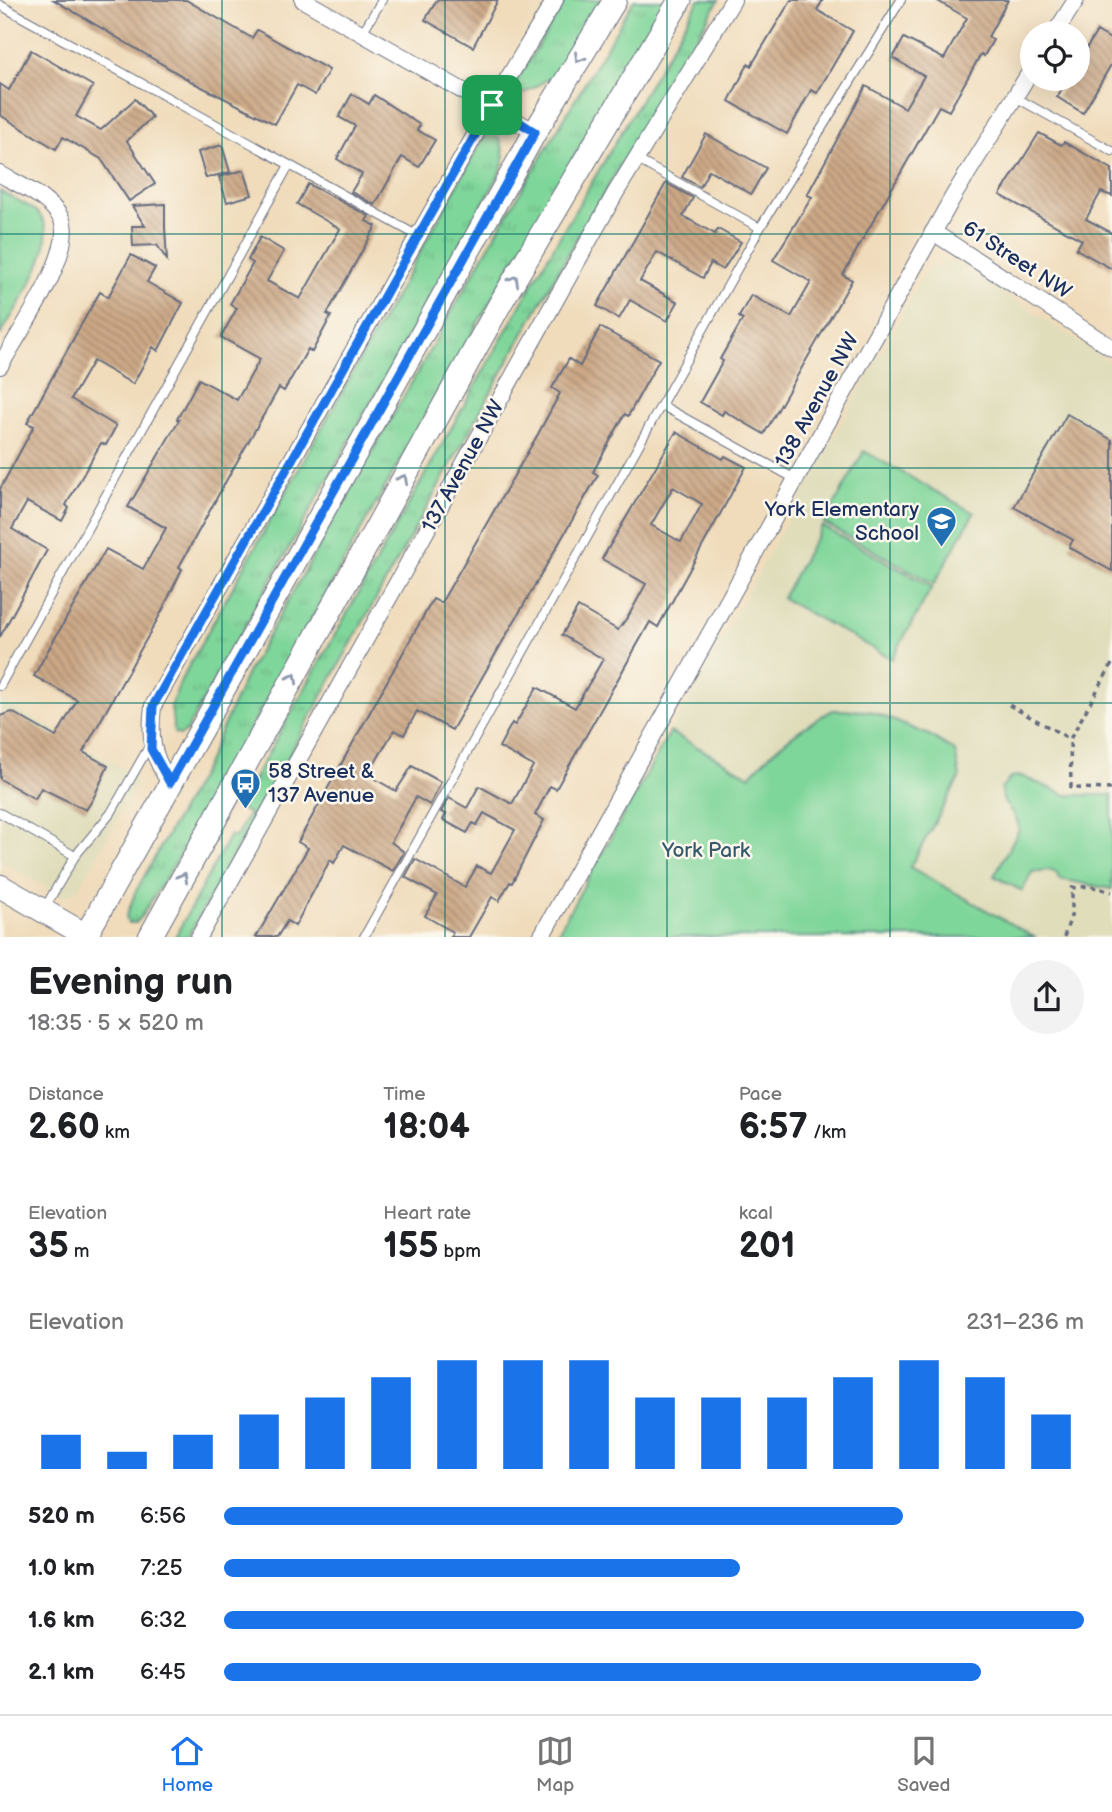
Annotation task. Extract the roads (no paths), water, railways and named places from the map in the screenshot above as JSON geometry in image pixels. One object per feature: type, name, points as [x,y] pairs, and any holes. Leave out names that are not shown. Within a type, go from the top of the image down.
[{"type":"main road","points":[[0,886],[87,936],[535,132],[615,0]]},
{"type":"main road","points":[[150,937],[500,304],[680,0]]},
{"type":"street","points":[[303,0],[492,105],[535,132]]},
{"type":"street","points":[[170,783],[156,762],[151,743],[153,706],[492,105],[555,0]]},
{"type":"street","name":"137 Avenue NW","points":[[200,937],[636,159],[733,0]]},
{"type":"street","points":[[1063,21],[1076,0]]},
{"type":"street","name":"138 Avenue NW","points":[[541,937],[933,232],[1020,89]]},
{"type":"street","points":[[0,174],[51,204],[63,220],[64,242],[57,264],[0,366]]},
{"type":"street","name":"61 Street NW","points":[[933,232],[1112,348]]},
{"type":"lane","points":[[362,33],[382,0]]},
{"type":"lane","points":[[364,937],[760,228],[901,0]]},
{"type":"lane","points":[[0,5],[288,167],[418,236]]},
{"type":"lane","points":[[1015,97],[1112,151]]},
{"type":"lane","points":[[636,159],[760,228]]},
{"type":"lane","points":[[0,686],[288,167]]},
{"type":"lane","points":[[661,405],[797,480]]},
{"type":"lane","points":[[43,911],[75,856],[111,813],[151,743]]},
{"type":"lane","points":[[0,813],[75,856]]},
{"type":"place","name":"York Elementary School","points":[[942,548]]},
{"type":"place","name":"58 Street & 137 Avenue","points":[[245,810]]},
{"type":"park label","name":"York Park","points":[[706,850]]}]
